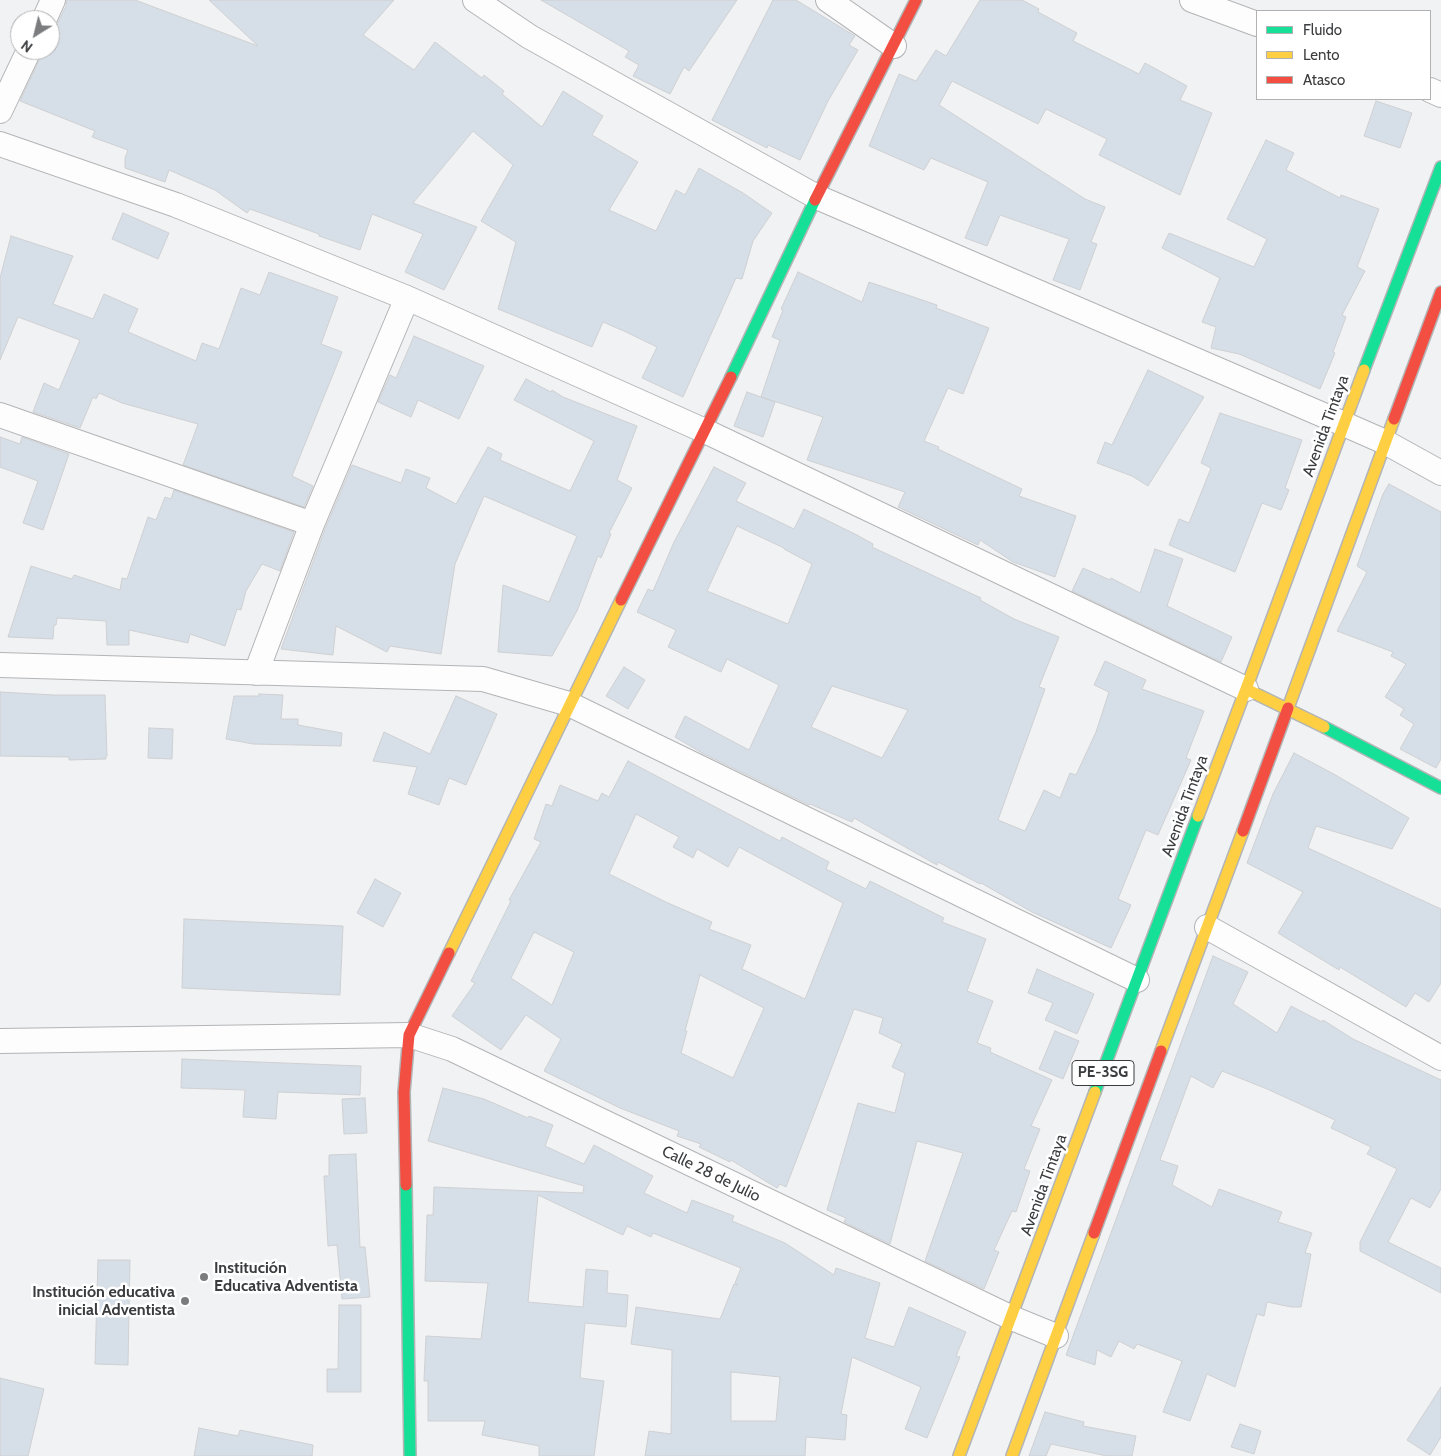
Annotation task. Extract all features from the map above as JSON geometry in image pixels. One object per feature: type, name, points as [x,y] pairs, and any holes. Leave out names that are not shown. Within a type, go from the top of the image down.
[{"type":"main road","points":[[410,1456],[404,1092],[408,1035],[569,704],[705,431],[817,197],[916,0]]},
{"type":"main road","name":"Avenida Tintaya","points":[[960,1456],[1441,167]]},
{"type":"main road","name":"PE-3SG","points":[[1012,1456],[1441,292]]},
{"type":"main road","points":[[1246,689],[1288,708],[1441,788]]},
{"type":"street","points":[[475,0],[530,37],[817,197],[1385,442],[1441,474]]},
{"type":"street","points":[[828,0],[894,46]]},
{"type":"street","points":[[1192,0],[1245,13]]},
{"type":"street","points":[[0,111],[24,60]]},
{"type":"street","points":[[0,144],[176,205],[407,298],[705,431],[1246,689]]},
{"type":"street","points":[[256,673],[312,524],[407,298]]},
{"type":"street","points":[[0,416],[312,524]]},
{"type":"street","points":[[0,664],[483,679],[569,704],[1137,980]]},
{"type":"street","points":[[1207,927],[1441,1058]]},
{"type":"street","name":"Calle 28 de Julio","points":[[0,1040],[408,1035],[452,1049],[1012,1318],[1056,1336]]},
{"type":"building","points":[[67,0],[135,0],[258,46],[209,0],[394,0],[363,35],[414,70],[435,42],[482,78],[484,75],[504,91],[502,94],[542,127],[563,91],[603,116],[592,135],[638,162],[609,210],[656,231],[676,190],[685,195],[699,168],[743,193],[772,213],[753,241],[742,279],[736,278],[683,397],[642,378],[657,347],[626,332],[603,322],[592,347],[498,309],[516,242],[481,221],[513,165],[473,131],[413,203],[477,227],[444,290],[405,272],[423,234],[372,214],[360,250],[250,209],[247,213],[215,190],[169,170],[165,182],[125,168],[125,158],[128,150],[92,137],[95,131],[20,101],[39,60],[60,60],[60,18]]},
{"type":"building","points":[[541,0],[737,0],[689,71],[684,67],[670,94],[633,76],[639,65],[625,57],[629,51]]},
{"type":"building","points":[[773,0],[796,0],[855,36],[849,45],[858,50],[828,101],[800,160],[768,145],[767,148],[712,120]]},
{"type":"building","points":[[980,0],[1022,0],[1039,9],[1038,12],[1077,33],[1073,41],[1139,74],[1145,63],[1187,86],[1180,100],[1212,113],[1180,195],[1099,155],[1107,139],[1046,109],[1038,124],[952,81],[939,105],[1085,199],[1105,207],[1091,242],[1097,244],[1080,290],[1053,280],[1069,239],[1000,215],[987,246],[965,238],[988,182],[931,158],[924,170],[869,146],[899,74],[916,81],[936,50],[946,56]]},
{"type":"building","points":[[1376,101],[1412,113],[1400,148],[1364,136]]},
{"type":"building","points":[[1266,140],[1294,153],[1286,170],[1340,198],[1341,195],[1379,209],[1357,267],[1365,271],[1342,315],[1346,317],[1333,352],[1335,353],[1320,389],[1239,354],[1211,348],[1216,327],[1202,322],[1220,278],[1162,248],[1169,233],[1254,267],[1267,239],[1227,219]]},
{"type":"building","points":[[123,213],[169,233],[158,259],[112,239]]},
{"type":"building","points":[[11,236],[73,256],[53,304],[93,319],[104,294],[138,309],[128,332],[196,361],[202,343],[219,349],[241,288],[260,295],[269,272],[338,297],[321,344],[342,352],[292,476],[313,486],[304,507],[183,465],[198,424],[122,403],[99,393],[96,399],[93,397],[80,428],[33,412],[44,383],[59,390],[80,340],[18,317],[0,360],[0,278]]},
{"type":"building","points":[[798,272],[862,302],[869,282],[937,305],[936,308],[989,328],[963,394],[948,388],[924,441],[1022,489],[1019,496],[1076,516],[1055,577],[1013,562],[980,540],[978,545],[898,507],[905,492],[807,460],[823,417],[761,397],[780,340],[772,337],[783,310],[781,309]]},
{"type":"building","points":[[414,336],[484,366],[459,419],[418,400],[411,417],[378,402],[390,375],[396,378]]},
{"type":"building","points":[[1148,370],[1204,397],[1148,486],[1132,476],[1097,463],[1105,442],[1112,445]]},
{"type":"building","points":[[526,379],[551,392],[552,390],[563,397],[637,426],[617,480],[632,488],[609,533],[611,534],[601,558],[598,556],[577,611],[552,656],[498,652],[503,585],[549,602],[577,536],[484,496],[455,564],[441,654],[390,646],[387,652],[336,626],[333,655],[281,649],[325,529],[352,465],[401,483],[406,469],[430,478],[426,488],[456,504],[488,447],[502,454],[500,460],[570,491],[594,441],[514,400]]},
{"type":"building","points":[[747,392],[775,402],[763,437],[734,426]]},
{"type":"building","points":[[1220,413],[1302,440],[1285,488],[1289,490],[1281,510],[1262,503],[1235,572],[1169,545],[1179,519],[1189,523],[1211,468],[1201,463]]},
{"type":"building","points":[[0,437],[20,444],[22,437],[69,454],[43,530],[23,523],[38,481],[0,467]]},
{"type":"building","points":[[714,467],[746,483],[736,501],[794,529],[804,509],[857,535],[873,544],[872,547],[981,598],[980,600],[1014,619],[1059,637],[1039,687],[1045,689],[998,820],[1025,831],[1044,790],[1060,798],[1070,773],[1076,775],[1096,732],[1109,692],[1094,685],[1105,661],[1146,680],[1142,689],[1204,711],[1186,758],[1191,760],[1158,835],[1146,830],[1118,899],[1131,905],[1111,948],[1032,912],[981,883],[938,862],[937,865],[854,818],[852,822],[809,805],[702,753],[675,737],[685,716],[749,750],[779,685],[727,659],[721,672],[668,647],[676,630],[637,612],[648,589],[653,591],[674,542]],"holes":[[[737,526],[784,548],[812,564],[788,624],[707,591]],[[832,686],[908,710],[882,758],[811,727]]]},
{"type":"building","points":[[1389,484],[1441,512],[1441,759],[1436,768],[1400,749],[1414,724],[1400,715],[1404,709],[1385,697],[1406,664],[1391,656],[1393,652],[1337,631],[1367,572],[1357,566],[1383,494]]},
{"type":"building","points":[[174,490],[294,532],[280,571],[262,564],[246,591],[241,610],[237,609],[225,646],[190,634],[188,643],[129,630],[129,645],[107,645],[106,621],[57,618],[56,625],[54,625],[53,639],[8,637],[31,566],[72,579],[74,575],[120,590],[122,578],[127,579],[148,517],[156,520],[165,497],[171,499]]},
{"type":"building","points":[[1155,549],[1183,559],[1167,606],[1232,637],[1221,662],[1072,591],[1083,568],[1110,580],[1111,578],[1140,593]]},
{"type":"building","points":[[624,667],[645,680],[628,709],[606,696]]},
{"type":"building","points":[[0,692],[105,695],[106,759],[69,760],[69,757],[0,756]]},
{"type":"building","points":[[259,694],[283,695],[281,719],[298,719],[298,725],[342,733],[341,746],[253,744],[226,739],[234,696],[259,696]]},
{"type":"building","points":[[456,696],[497,714],[466,785],[449,778],[439,805],[408,794],[417,767],[373,761],[384,732],[430,754]]},
{"type":"building","points":[[149,728],[173,729],[172,759],[148,758]]},
{"type":"building","points":[[1294,753],[1409,818],[1392,849],[1316,826],[1308,848],[1441,909],[1441,983],[1429,1002],[1415,993],[1406,1007],[1340,967],[1339,970],[1278,933],[1303,892],[1247,863],[1273,794]]},
{"type":"building","points":[[628,761],[780,841],[782,837],[829,862],[826,869],[866,889],[870,881],[944,918],[942,922],[986,939],[967,991],[993,1001],[977,1043],[991,1048],[990,1052],[1052,1080],[1031,1126],[1040,1129],[1024,1169],[1030,1171],[1016,1212],[1012,1211],[994,1250],[999,1252],[984,1289],[925,1261],[963,1153],[917,1141],[890,1244],[844,1222],[846,1218],[827,1210],[858,1103],[895,1113],[905,1073],[892,1067],[902,1044],[879,1033],[883,1018],[854,1009],[786,1187],[780,1184],[777,1188],[731,1160],[730,1162],[699,1147],[701,1144],[677,1136],[679,1131],[620,1108],[544,1071],[561,1039],[526,1015],[501,1050],[452,1016],[475,983],[471,981],[511,901],[509,900],[541,842],[534,839],[546,804],[552,806],[560,785],[598,801],[602,793],[609,797]],"holes":[[[636,814],[679,837],[673,847],[693,858],[697,849],[728,867],[739,847],[843,903],[805,999],[742,969],[751,945],[709,929],[712,922],[609,874]],[[534,932],[574,952],[552,1005],[511,978]],[[700,975],[764,1008],[733,1078],[681,1053],[687,1031],[685,1031]]]},
{"type":"building","points":[[375,879],[401,893],[383,927],[357,913]]},
{"type":"building","points":[[184,919],[343,926],[340,995],[182,988]]},
{"type":"building","points":[[1213,956],[1248,972],[1233,1004],[1277,1033],[1291,1006],[1322,1022],[1323,1020],[1353,1039],[1441,1080],[1441,1189],[1430,1208],[1411,1198],[1388,1242],[1441,1268],[1441,1293],[1360,1251],[1360,1242],[1397,1169],[1367,1154],[1371,1147],[1331,1128],[1335,1120],[1267,1089],[1222,1071],[1213,1088],[1191,1076],[1160,1160],[1178,1166],[1172,1185],[1212,1207],[1219,1189],[1282,1212],[1278,1222],[1312,1233],[1305,1253],[1311,1254],[1301,1307],[1267,1302],[1264,1316],[1257,1314],[1235,1387],[1207,1374],[1190,1421],[1163,1412],[1182,1361],[1137,1344],[1134,1349],[1119,1341],[1111,1357],[1097,1350],[1095,1365],[1066,1355]]},
{"type":"building","points":[[1037,969],[1094,994],[1077,1034],[1045,1020],[1053,1003],[1028,993]]},
{"type":"building","points":[[1055,1031],[1079,1041],[1063,1079],[1039,1069]]},
{"type":"building","points":[[182,1059],[361,1066],[360,1095],[278,1092],[276,1119],[243,1117],[245,1090],[181,1088]]},
{"type":"building","points":[[443,1088],[484,1099],[528,1118],[529,1116],[553,1125],[545,1146],[584,1164],[594,1145],[653,1176],[644,1193],[687,1213],[692,1200],[734,1216],[732,1221],[785,1243],[834,1275],[836,1268],[880,1283],[865,1338],[894,1347],[909,1307],[966,1332],[956,1356],[960,1357],[927,1438],[905,1429],[921,1387],[852,1357],[841,1414],[847,1415],[845,1440],[806,1437],[805,1456],[645,1456],[649,1431],[671,1434],[672,1350],[631,1344],[636,1307],[720,1319],[734,1284],[738,1285],[735,1283],[741,1268],[653,1233],[651,1237],[627,1226],[623,1235],[538,1195],[528,1302],[583,1307],[586,1269],[608,1271],[607,1293],[628,1295],[626,1327],[585,1323],[580,1378],[604,1381],[594,1456],[539,1456],[539,1446],[482,1435],[485,1421],[428,1421],[428,1381],[424,1381],[426,1336],[481,1339],[488,1283],[425,1281],[427,1215],[433,1215],[434,1187],[583,1193],[584,1186],[428,1141]],"holes":[[[731,1372],[780,1377],[776,1421],[731,1421]]]},
{"type":"building","points":[[365,1098],[367,1133],[344,1134],[342,1099]]},
{"type":"building","points":[[356,1154],[360,1247],[365,1247],[370,1297],[342,1299],[337,1245],[328,1246],[324,1176],[329,1176],[329,1155]]},
{"type":"building","points":[[98,1260],[130,1260],[128,1365],[95,1364]]},
{"type":"building","points":[[339,1305],[361,1305],[361,1392],[327,1392],[327,1369],[338,1369]]},
{"type":"building","points":[[0,1378],[44,1389],[28,1456],[0,1456]]},
{"type":"building","points":[[1441,1387],[1441,1437],[1430,1455],[1407,1440]]},
{"type":"building","points":[[1045,1412],[1084,1422],[1083,1426],[1136,1436],[1132,1456],[1107,1456],[1051,1444],[1046,1456],[1029,1456]]},
{"type":"building","points":[[1240,1424],[1261,1431],[1254,1454],[1231,1447]]},
{"type":"building","points":[[199,1428],[238,1436],[240,1430],[313,1445],[312,1456],[194,1456]]},
{"type":"traffic: fast","points":[[1364,370],[1441,167]]},
{"type":"traffic: fast","points":[[731,377],[815,200]]},
{"type":"traffic: fast","points":[[1324,727],[1441,788]]},
{"type":"traffic: fast","points":[[1095,1092],[1198,816]]},
{"type":"traffic: fast","points":[[406,1185],[410,1456]]},
{"type":"traffic: slow","points":[[1246,689],[1364,370]]},
{"type":"traffic: slow","points":[[1288,708],[1394,419]]},
{"type":"traffic: slow","points":[[449,953],[621,600]]},
{"type":"traffic: slow","points":[[1198,816],[1246,689],[1324,727]]},
{"type":"traffic: slow","points":[[1161,1051],[1243,831]]},
{"type":"traffic: slow","points":[[959,1456],[1095,1092]]},
{"type":"traffic: slow","points":[[1012,1456],[1094,1233]]},
{"type":"traffic: jam","points":[[815,200],[916,0]]},
{"type":"traffic: jam","points":[[1394,419],[1441,292]]},
{"type":"traffic: jam","points":[[621,600],[731,377]]},
{"type":"traffic: jam","points":[[1243,831],[1288,708]]},
{"type":"traffic: jam","points":[[406,1185],[404,1092],[409,1035],[449,953]]},
{"type":"traffic: jam","points":[[1094,1233],[1161,1051]]},
{"type":"place","name":"Institución Educativa Adventista","points":[[204,1277]]},
{"type":"place","name":"Institución educativa inicial Adventista","points":[[185,1301]]}]
